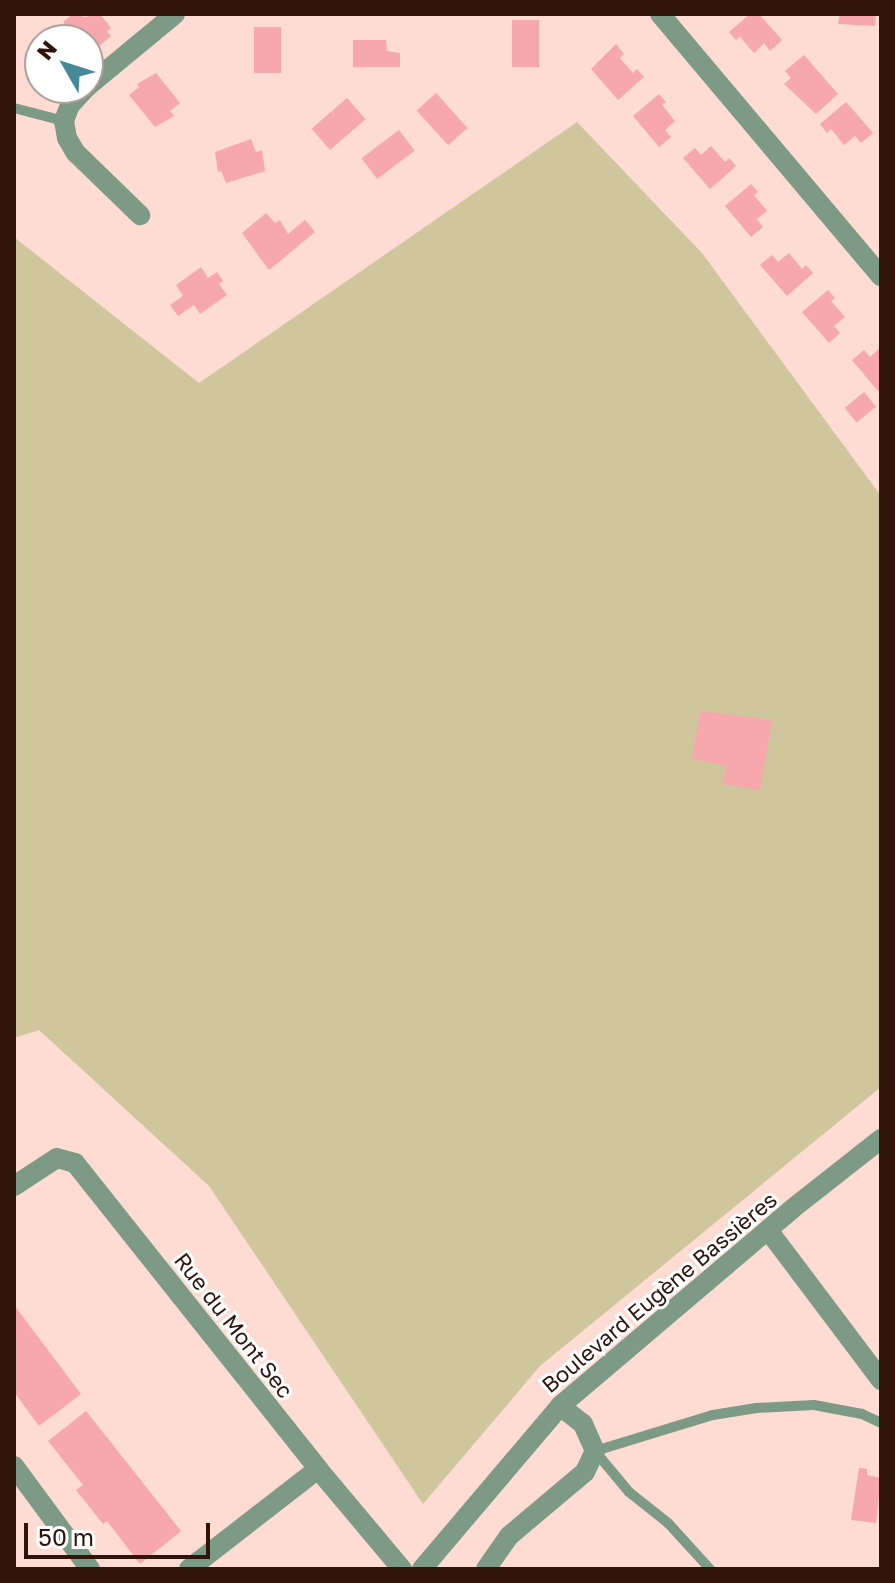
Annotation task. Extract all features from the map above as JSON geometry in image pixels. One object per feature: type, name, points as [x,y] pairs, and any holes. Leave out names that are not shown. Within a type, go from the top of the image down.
[{"type":"street","points":[[104,73],[175,14]]},
{"type":"street","points":[[660,14],[881,276]]},
{"type":"street","points":[[71,104],[64,121],[67,138],[75,152],[140,215]]},
{"type":"street","name":"Boulevard Eugène Bassières","points":[[422,1569],[560,1406],[881,1139]]},
{"type":"street","name":"Rue du Mont Sec","points":[[14,1186],[57,1158],[75,1163],[318,1469],[402,1569]]},
{"type":"street","points":[[768,1230],[881,1380]]},
{"type":"street","points":[[486,1569],[509,1536],[585,1472],[595,1451],[583,1424],[560,1406]]},
{"type":"street","points":[[14,1466],[90,1569]]},
{"type":"street","points":[[189,1569],[318,1469]]},
{"type":"lane","points":[[14,108],[64,121]]},
{"type":"lane","points":[[710,1569],[668,1523],[629,1492],[595,1451],[713,1415],[756,1408],[814,1405],[862,1414],[881,1423]]},
{"type":"shaded area","points":[[577,122],[702,253],[881,496],[881,1087],[540,1366],[423,1504],[209,1186],[39,1030],[14,1038],[14,237],[199,383]]},
{"type":"building","points":[[73,14],[85,17],[100,14],[111,28],[107,31],[111,36],[104,42],[104,24],[63,22]]},
{"type":"building","points":[[750,14],[759,14],[782,40],[770,51],[764,43],[754,53],[740,37],[736,40],[729,32]]},
{"type":"building","points":[[840,14],[876,14],[875,26],[838,24]]},
{"type":"building","points":[[512,20],[539,20],[539,67],[512,67]]},
{"type":"building","points":[[254,27],[281,27],[281,73],[254,73]]},
{"type":"building","points":[[353,40],[386,40],[387,51],[400,53],[400,67],[353,67]]},
{"type":"building","points":[[616,44],[624,54],[620,58],[633,73],[637,69],[644,77],[618,100],[591,69]]},
{"type":"building","points":[[804,55],[838,94],[816,114],[784,84],[791,78],[785,71]]},
{"type":"building","points":[[156,73],[180,103],[170,111],[174,116],[155,127],[129,95],[139,87],[137,84]]},
{"type":"building","points":[[436,93],[467,128],[448,145],[417,110]]},
{"type":"building","points":[[659,94],[666,102],[662,105],[675,121],[665,130],[671,137],[659,147],[633,116]]},
{"type":"building","points":[[347,98],[365,119],[330,150],[312,129]]},
{"type":"building","points":[[846,102],[873,133],[861,143],[855,136],[844,145],[831,129],[827,133],[820,124]]},
{"type":"building","points":[[399,130],[415,151],[377,179],[361,158]]},
{"type":"building","points":[[251,139],[256,152],[262,150],[265,171],[226,183],[221,171],[218,172],[215,152]]},
{"type":"building","points":[[711,146],[725,162],[729,158],[736,166],[710,189],[683,158],[695,148],[701,155]]},
{"type":"building","points":[[751,184],[758,192],[754,195],[767,211],[757,219],[763,227],[751,237],[725,206]]},
{"type":"building","points":[[266,213],[275,223],[280,220],[288,234],[305,220],[315,232],[269,270],[242,233]]},
{"type":"building","points":[[789,253],[802,269],[806,265],[813,273],[787,296],[760,265],[772,255],[778,262]]},
{"type":"building","points":[[201,267],[208,278],[217,272],[223,281],[219,284],[227,295],[200,314],[194,305],[178,316],[170,305],[183,296],[176,285]]},
{"type":"building","points":[[828,290],[835,298],[831,301],[845,317],[834,326],[840,333],[829,343],[802,312]]},
{"type":"building","points":[[881,347],[881,388],[878,391],[852,360],[864,350],[870,357]]},
{"type":"building","points":[[864,392],[876,407],[857,422],[845,408]]},
{"type":"building","points":[[700,711],[772,720],[760,790],[722,784],[727,766],[692,759]]},
{"type":"building","points":[[14,1305],[81,1394],[39,1426],[14,1392]]},
{"type":"building","points":[[86,1411],[181,1531],[140,1564],[107,1521],[103,1524],[76,1490],[83,1485],[48,1441]]},
{"type":"building","points":[[859,1468],[867,1469],[867,1475],[881,1478],[876,1523],[851,1520]]}]
